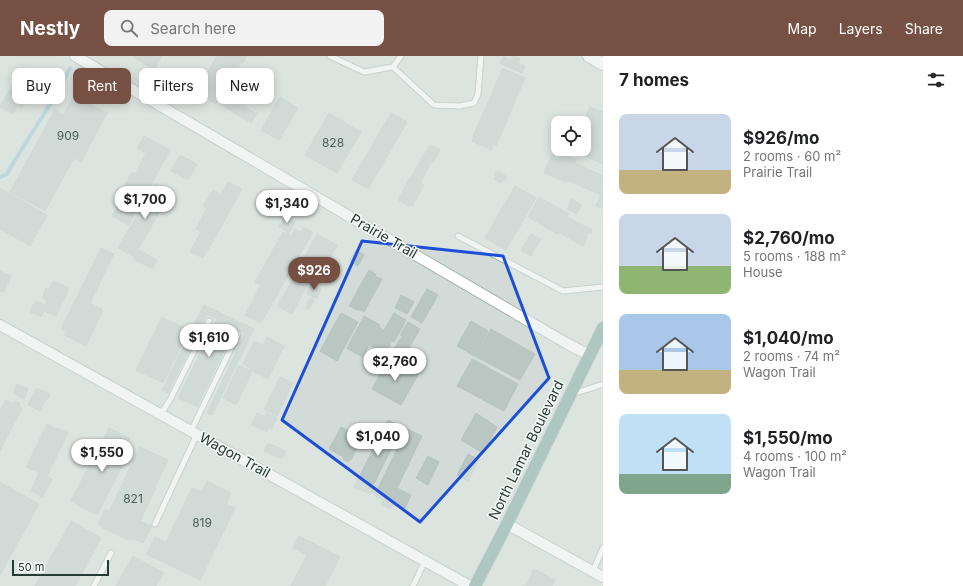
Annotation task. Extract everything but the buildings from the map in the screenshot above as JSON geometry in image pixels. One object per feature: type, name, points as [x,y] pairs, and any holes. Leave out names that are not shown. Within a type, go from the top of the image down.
[{"type":"main road","name":"North Lamar Boulevard","points":[[475,586],[603,328]]},
{"type":"street","name":"Prairie Trail","points":[[75,56],[589,355]]},
{"type":"street","points":[[589,56],[603,64]]},
{"type":"street","name":"Wagon Trail","points":[[0,325],[470,586]]},
{"type":"street","points":[[507,524],[603,577]]},
{"type":"lane","points":[[330,56],[364,72],[393,67],[401,56]]},
{"type":"lane","points":[[393,67],[434,105],[460,106],[474,103],[478,94],[481,56]]},
{"type":"lane","points":[[458,236],[563,291],[603,287]]},
{"type":"lane","points":[[161,414],[171,398],[209,321]]},
{"type":"lane","points":[[154,524],[238,334]]},
{"type":"lane","points":[[570,395],[603,384]]},
{"type":"lane","points":[[593,571],[603,548]]},
{"type":"lane","points":[[94,586],[111,553]]},
{"type":"lane","points":[[413,586],[425,561]]},
{"type":"highlighted area","points":[[362,241],[503,256],[549,378],[420,522],[282,420]]},
{"type":"shaded area","points":[[0,56],[603,56],[603,586],[0,586]]},
{"type":"waterway","points":[[0,177],[7,174],[57,93],[70,68]]}]
